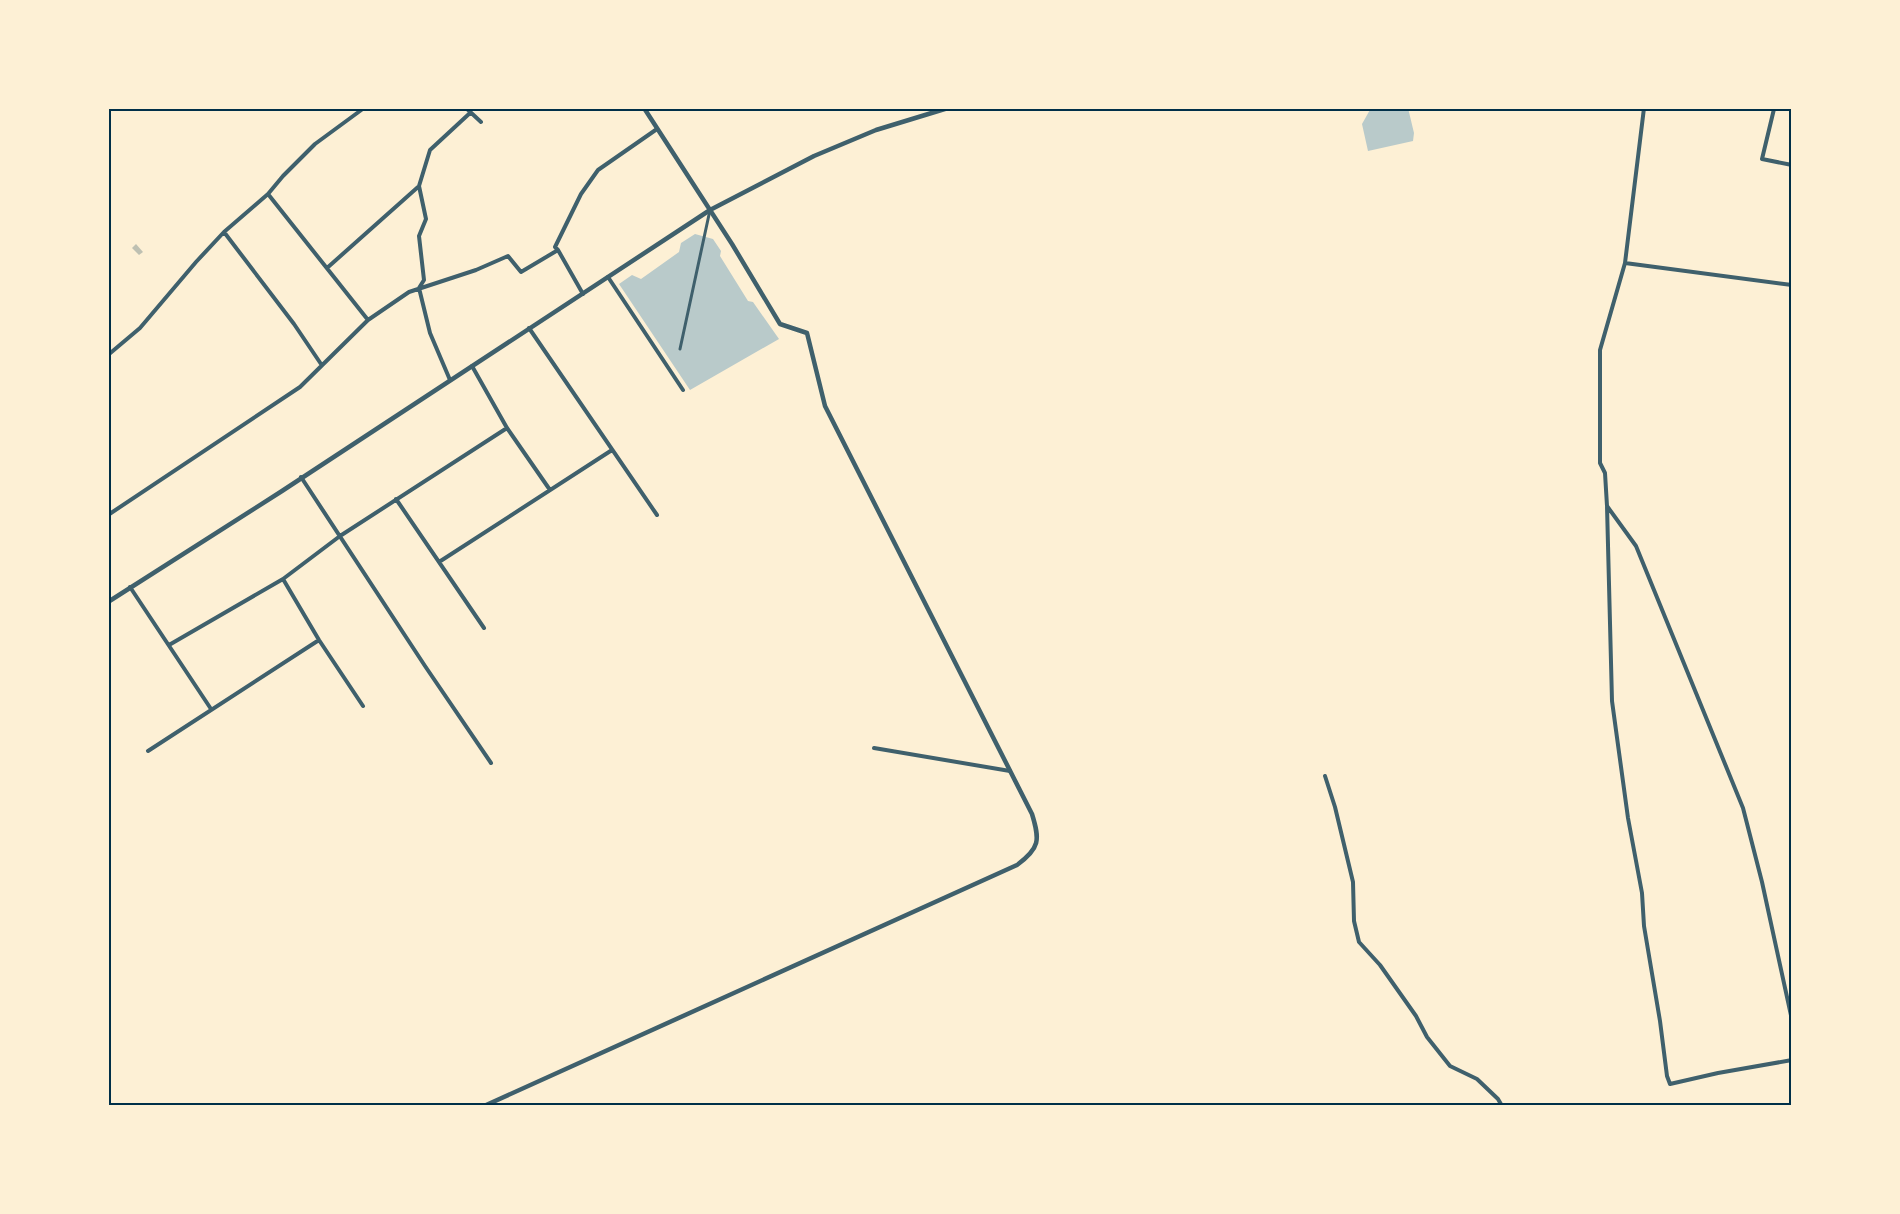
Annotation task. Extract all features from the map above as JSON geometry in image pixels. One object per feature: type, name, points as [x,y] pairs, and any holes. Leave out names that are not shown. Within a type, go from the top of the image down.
[{"type":"street","points":[[108,356],[140,328],[224,232],[268,194],[315,144],[364,108]]},
{"type":"street","points":[[466,108],[481,122]]},
{"type":"street","points":[[484,1106],[1017,865],[1034,849],[1038,838],[1032,814],[825,406],[807,333],[780,324],[644,108]]},
{"type":"street","points":[[108,602],[710,210],[814,156],[876,130],[948,108]]},
{"type":"street","points":[[1644,108],[1625,263],[1600,350],[1600,463],[1605,473],[1607,506],[1612,701],[1628,818],[1642,893],[1644,926],[1667,1076],[1670,1084],[1718,1072],[1792,1060]]},
{"type":"street","points":[[1774,109],[1761,159],[1792,165]]},
{"type":"street","points":[[418,288],[424,280],[419,236],[426,219],[419,186],[430,150],[470,112]]},
{"type":"street","points":[[583,294],[555,247],[581,194],[598,170],[657,129]]},
{"type":"street","points":[[327,268],[419,186]]},
{"type":"street","points":[[268,194],[368,320]]},
{"type":"street","points":[[680,349],[710,210]]},
{"type":"street","points":[[224,232],[294,324],[321,364]]},
{"type":"street","points":[[108,515],[300,387],[368,320],[409,292],[476,270],[508,256],[521,272],[558,250]]},
{"type":"street","points":[[1625,263],[1792,285]]},
{"type":"street","points":[[608,277],[682,390]]},
{"type":"street","points":[[418,288],[430,333],[450,380]]},
{"type":"street","points":[[529,328],[657,515]]},
{"type":"street","points":[[472,366],[507,428],[550,490]]},
{"type":"street","points":[[169,645],[282,579],[340,536],[507,428]]},
{"type":"street","points":[[439,562],[612,450]]},
{"type":"street","points":[[301,477],[491,763]]},
{"type":"street","points":[[396,499],[484,628]]},
{"type":"street","points":[[1607,506],[1636,546],[1743,808],[1762,882],[1792,1020]]},
{"type":"street","points":[[282,579],[363,706]]},
{"type":"street","points":[[130,587],[212,709]]},
{"type":"street","points":[[148,751],[319,640]]},
{"type":"street","points":[[874,748],[1010,771]]},
{"type":"street","points":[[1325,776],[1353,882],[1354,921],[1359,942],[1380,965],[1416,1016],[1426,1037],[1450,1066],[1477,1079],[1498,1099],[1502,1106]]},
{"type":"shaded area","points":[[1371,108],[1408,108],[1414,133],[1413,141],[1368,151],[1362,124]]},
{"type":"shaded area","points":[[695,234],[713,239],[721,251],[720,256],[748,301],[753,302],[779,339],[690,390],[619,284],[632,275],[641,279],[679,252],[681,243]]},
{"type":"building","points":[[136,244],[143,252],[139,255],[132,248]]}]
